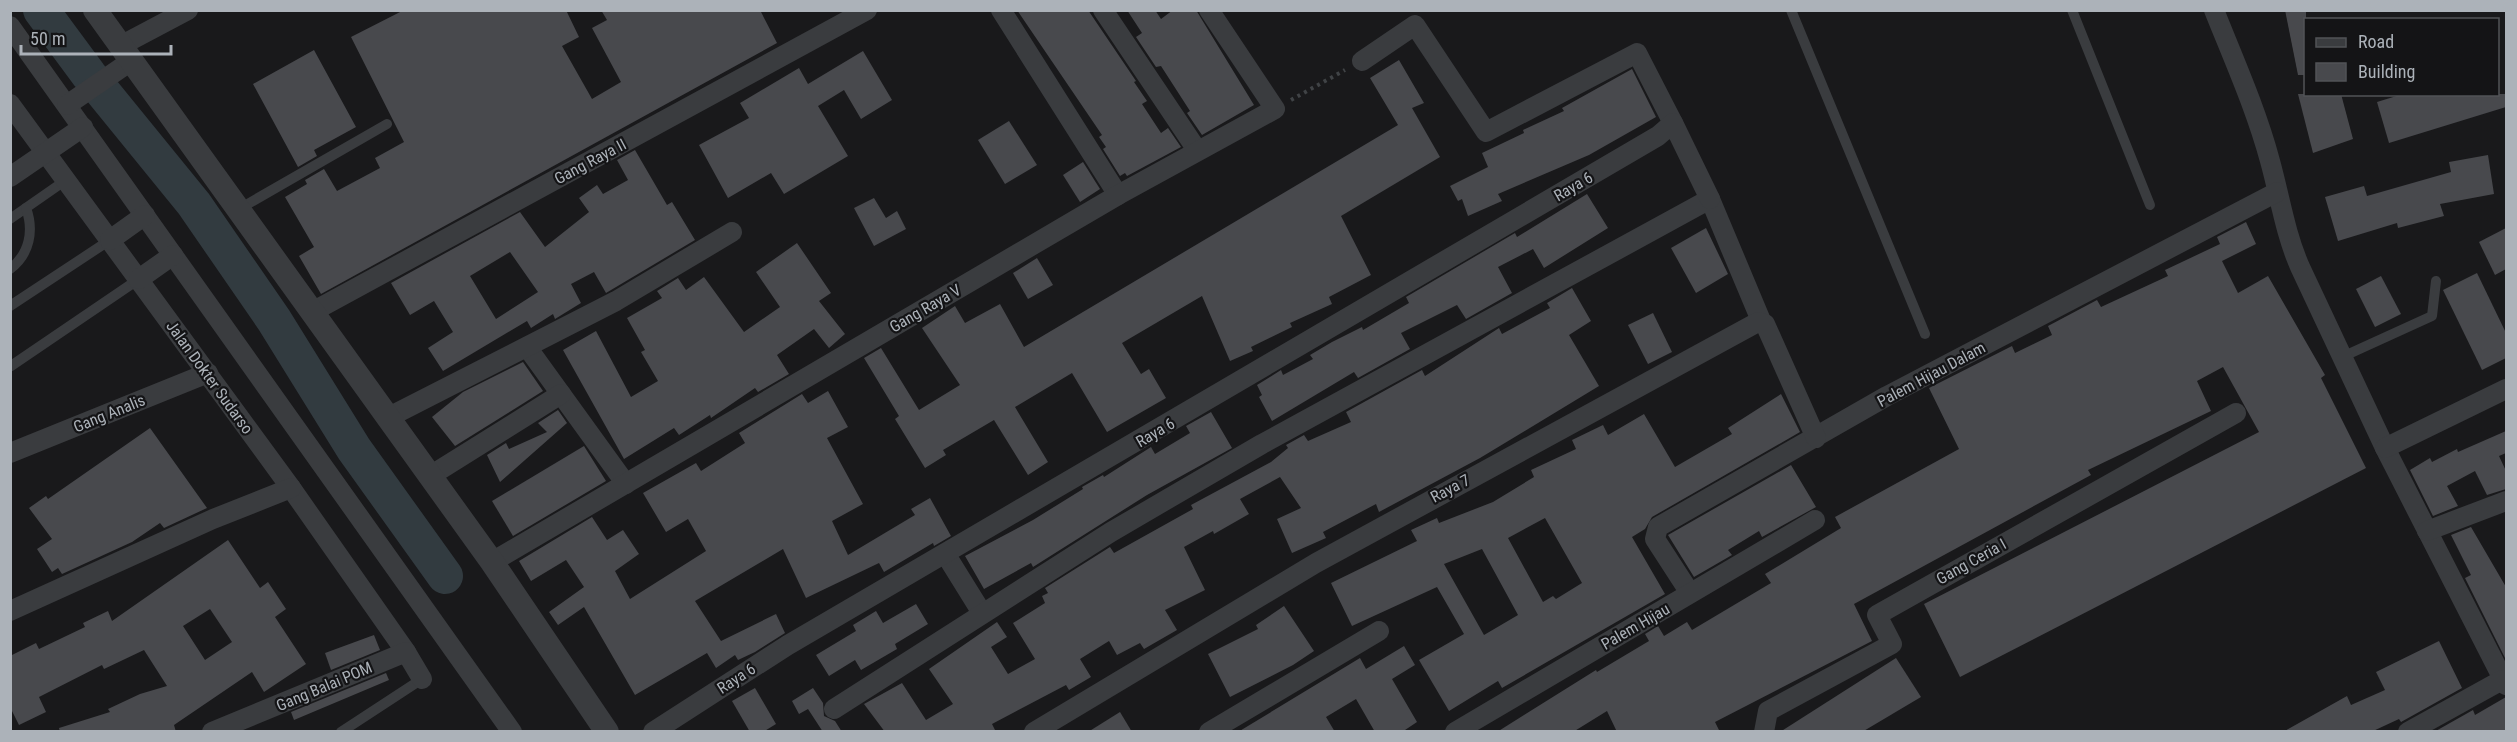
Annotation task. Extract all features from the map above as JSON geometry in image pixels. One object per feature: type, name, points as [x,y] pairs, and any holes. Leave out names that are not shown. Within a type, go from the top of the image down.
[{"type":"street","points":[[95,10],[121,60],[239,209],[492,562],[607,732]]},
{"type":"street","points":[[67,105],[121,60],[188,10]]},
{"type":"street","name":"Gang Raya II","points":[[312,312],[833,18],[867,10]]},
{"type":"street","points":[[1001,10],[1118,195]]},
{"type":"street","points":[[1103,10],[1197,150]]},
{"type":"street","points":[[1209,10],[1275,109]]},
{"type":"street","points":[[2214,10],[2256,115],[2290,243],[2385,448],[2504,682],[2408,732]]},
{"type":"street","points":[[1362,61],[1415,25],[1486,132],[1637,52],[1666,129],[1710,199],[1762,323],[1816,438]]},
{"type":"street","points":[[13,34],[67,105],[512,732]]},
{"type":"street","name":"Jalan Dokter Sudarso","points":[[10,104],[291,488],[406,652]]},
{"type":"street","name":"Gang Raya V","points":[[492,562],[1118,195],[1275,109]]},
{"type":"street","points":[[10,177],[83,128]]},
{"type":"street","name":"Raya 6","points":[[653,732],[788,645],[946,555],[1666,129]]},
{"type":"street","name":"Palem Hijau Dalam","points":[[1690,593],[1655,539],[1658,527],[1887,396],[2277,192]]},
{"type":"street","points":[[834,709],[1111,532],[1262,444],[1710,199]]},
{"type":"street","points":[[110,240],[145,215]]},
{"type":"street","points":[[389,417],[616,301],[732,232]]},
{"type":"street","points":[[139,279],[173,255]]},
{"type":"street","name":"Raya 7","points":[[1034,732],[1335,552],[1758,322],[1762,323]]},
{"type":"street","points":[[527,347],[626,484]]},
{"type":"street","name":"Gang Analis","points":[[10,453],[207,373]]},
{"type":"street","points":[[2385,448],[2506,389]]},
{"type":"street","points":[[430,476],[561,394]]},
{"type":"street","name":"Gang Ceria I","points":[[1764,732],[1768,711],[1892,644],[1877,615],[2236,413]]},
{"type":"street","points":[[10,611],[213,519],[291,488]]},
{"type":"street","points":[[2427,531],[2506,501]]},
{"type":"street","name":"Palem Hijau","points":[[1455,732],[1815,520]]},
{"type":"street","points":[[946,555],[982,613]]},
{"type":"street","points":[[1209,732],[1379,631]]},
{"type":"street","points":[[406,652],[422,680]]},
{"type":"street","name":"Gang Balai POM","points":[[213,732],[406,652]]},
{"type":"lane","points":[[1791,10],[1925,334]]},
{"type":"lane","points":[[2072,10],[2150,205]]},
{"type":"lane","points":[[239,209],[387,124]]},
{"type":"lane","points":[[10,219],[66,180]]},
{"type":"lane","points":[[10,269],[25,252],[32,230],[26,208]]},
{"type":"lane","points":[[10,306],[110,240]]},
{"type":"lane","points":[[11,366],[139,279]]},
{"type":"lane","points":[[2342,357],[2432,316],[2436,281]]},
{"type":"lane","points":[[341,732],[422,680]]},
{"type":"path","points":[[1275,109],[1362,61]]},
{"type":"building","points":[[404,10],[566,10],[579,37],[562,46],[592,99],[621,82],[592,28],[607,20],[601,10],[760,10],[777,43],[321,294],[299,256],[314,247],[285,197],[307,184],[305,180],[324,169],[337,191],[380,168],[375,158],[404,142],[351,37]]},
{"type":"building","points":[[1017,10],[1088,10],[1136,81],[1134,82],[1147,101],[1142,104],[1161,133],[1168,128],[1181,147],[1127,176],[1125,173],[1120,176],[1103,149],[1106,147],[1099,137],[1102,135]]},
{"type":"building","points":[[1127,10],[1155,10],[1161,19],[1173,10],[1196,10],[1254,105],[1202,135],[1187,113],[1190,111],[1161,66],[1156,67],[1136,37],[1142,33]]},
{"type":"building","points":[[2285,10],[2306,10],[2304,75],[2298,75]]},
{"type":"building","points":[[314,50],[356,127],[314,150],[317,156],[298,167],[253,84]]},
{"type":"building","points":[[863,51],[892,100],[861,119],[844,90],[818,106],[848,156],[784,194],[771,173],[728,198],[699,145],[749,118],[740,103],[799,68],[808,84]]},
{"type":"building","points":[[1399,60],[1424,103],[1412,108],[1440,157],[1341,216],[1371,275],[1329,297],[1332,304],[1290,323],[1292,327],[1251,347],[1253,351],[1230,361],[1202,296],[1122,343],[1141,374],[1149,369],[1166,398],[1107,432],[1072,373],[1015,407],[1048,462],[1028,475],[994,420],[943,450],[946,455],[925,468],[895,419],[899,416],[864,358],[881,348],[919,410],[960,385],[922,328],[955,306],[965,323],[1000,304],[1024,347],[1398,125],[1370,78]]},
{"type":"building","points":[[1632,69],[1656,117],[1589,155],[1498,194],[1502,201],[1468,216],[1462,199],[1458,201],[1450,186],[1488,167],[1482,153],[1564,111],[1562,108]]},
{"type":"building","points":[[2298,94],[2342,96],[2353,139],[2313,153]]},
{"type":"building","points":[[2499,94],[2506,94],[2506,107],[2389,143],[2377,102],[2396,96],[2499,96]]},
{"type":"building","points":[[1009,121],[1037,165],[1005,184],[978,140]]},
{"type":"building","points":[[635,150],[667,205],[672,202],[695,240],[606,293],[594,272],[571,284],[581,303],[555,319],[553,314],[531,328],[527,321],[443,371],[428,348],[453,332],[434,301],[410,315],[391,283],[520,212],[545,247],[589,212],[579,198],[597,185],[603,194],[628,180],[617,160]],"holes":[[[510,252],[538,292],[496,319],[470,276]]]},
{"type":"building","points":[[2488,155],[2494,194],[2440,204],[2444,216],[2398,228],[2397,223],[2338,241],[2325,197],[2364,186],[2367,196],[2451,172],[2449,162]]},
{"type":"building","points":[[1083,162],[1100,189],[1080,202],[1063,175]]},
{"type":"building","points":[[1587,194],[1608,228],[1544,268],[1533,249],[1498,267],[1512,293],[1466,319],[1457,305],[1401,333],[1410,349],[1358,378],[1354,372],[1272,421],[1259,397],[1262,395],[1257,385],[1281,370],[1283,375],[1313,359],[1310,355],[1332,342],[1362,327],[1363,330],[1409,303],[1406,297],[1515,233],[1517,237]]},
{"type":"building","points":[[874,198],[886,218],[897,211],[906,229],[874,246],[854,208]]},
{"type":"building","points":[[2246,222],[2256,244],[2222,261],[2238,293],[2268,276],[2325,375],[2321,378],[2366,468],[1960,677],[1924,604],[2259,432],[2223,367],[2197,381],[2211,411],[2088,470],[2091,475],[1854,604],[1872,641],[1715,722],[1720,732],[1617,732],[1607,711],[1573,732],[1497,732],[1596,670],[1597,672],[1649,641],[1645,634],[1658,626],[1664,636],[1687,622],[1692,630],[1771,583],[1765,574],[1841,528],[1835,517],[1959,449],[1929,388],[2012,346],[2015,353],[2052,335],[2048,326],[2097,300],[2101,307],[2168,276],[2165,270],[2220,244],[2217,237]]},
{"type":"building","points":[[1706,228],[1728,274],[1696,293],[1671,248]]},
{"type":"building","points":[[2506,228],[2506,269],[2495,275],[2479,242]]},
{"type":"building","points":[[797,243],[831,293],[819,301],[845,334],[829,348],[814,329],[777,355],[789,374],[758,392],[755,388],[711,418],[710,415],[679,435],[674,428],[624,459],[563,350],[596,331],[631,397],[658,381],[641,352],[645,350],[627,318],[662,298],[657,291],[678,278],[686,290],[704,277],[744,332],[780,307],[756,272]]},
{"type":"building","points":[[1037,258],[1053,285],[1028,299],[1013,273]]},
{"type":"building","points":[[2477,273],[2506,333],[2506,358],[2482,370],[2443,290]]},
{"type":"building","points":[[2381,276],[2401,314],[2375,327],[2356,289]]},
{"type":"building","points":[[1572,288],[1591,321],[1569,335],[1599,386],[1480,458],[1379,512],[1376,504],[1323,532],[1326,538],[1292,553],[1277,519],[1301,508],[1280,477],[1240,499],[1249,514],[1214,534],[1213,531],[1184,547],[1205,590],[1165,610],[1177,630],[1144,649],[1140,643],[1117,655],[1109,641],[1080,659],[1091,677],[1069,690],[1066,685],[992,724],[996,732],[885,732],[864,704],[902,683],[926,720],[953,704],[929,669],[997,622],[1007,637],[991,647],[1008,674],[1035,659],[1013,623],[1045,603],[1042,596],[1048,593],[1045,588],[1110,547],[1114,553],[1193,509],[1191,505],[1271,462],[1288,448],[1286,445],[1304,435],[1308,441],[1351,422],[1346,412],[1422,370],[1425,376],[1499,328],[1502,334],[1550,308],[1547,303]]},
{"type":"building","points":[[1653,313],[1672,352],[1648,364],[1628,325]]},
{"type":"building","points":[[523,362],[543,391],[455,446],[432,417],[463,392]]},
{"type":"building","points":[[828,391],[848,427],[827,438],[863,504],[832,521],[848,555],[915,515],[911,509],[930,498],[951,536],[934,546],[933,543],[884,572],[879,563],[806,598],[783,549],[695,601],[721,641],[776,614],[785,633],[755,652],[738,660],[735,655],[716,668],[707,653],[635,695],[584,607],[558,625],[549,612],[584,587],[566,560],[531,581],[519,561],[592,517],[607,540],[623,530],[639,554],[615,571],[630,599],[706,551],[688,519],[666,532],[643,493],[696,463],[701,471],[745,443],[739,433],[802,394],[808,403]]},
{"type":"building","points":[[1781,394],[1800,432],[1652,517],[1645,529],[1632,537],[1665,594],[1502,688],[1498,681],[1449,711],[1419,660],[1464,634],[1437,587],[1352,626],[1331,583],[1417,541],[1411,530],[1437,518],[1439,523],[1493,502],[1534,477],[1531,470],[1576,449],[1572,440],[1603,425],[1608,435],[1644,414],[1675,467],[1732,434],[1728,428]],"holes":[[[1545,518],[1582,583],[1556,599],[1553,596],[1543,602],[1508,538]],[[1482,549],[1518,615],[1484,635],[1444,564]]]},
{"type":"building","points":[[558,410],[567,423],[500,482],[487,455],[506,443],[509,449],[547,432],[538,423]]},
{"type":"building","points":[[1211,412],[1232,448],[1147,495],[1033,567],[1031,563],[984,589],[965,556],[1033,520],[1083,489],[1082,487],[1103,475],[1104,477],[1151,447],[1155,454],[1190,433],[1186,426]]},
{"type":"building","points":[[150,428],[207,508],[164,528],[160,523],[132,542],[62,574],[58,568],[52,572],[37,549],[52,539],[29,508],[46,496],[48,499]]},
{"type":"building","points":[[2506,431],[2506,453],[2499,456],[2506,471],[2506,489],[2487,495],[2475,471],[2447,486],[2458,506],[2433,516],[2410,470],[2430,458],[2432,462],[2457,449],[2458,452]]},
{"type":"building","points":[[584,446],[606,481],[513,536],[492,501]]},
{"type":"building","points":[[1791,465],[1816,507],[1762,537],[1759,531],[1728,550],[1732,555],[1694,577],[1668,535]]},
{"type":"building","points":[[2471,527],[2506,587],[2506,660],[2465,578],[2471,575],[2451,535]]},
{"type":"building","points":[[228,540],[260,588],[268,582],[286,609],[275,617],[306,664],[264,692],[252,672],[174,725],[176,732],[60,732],[59,728],[110,712],[108,709],[140,694],[167,686],[144,650],[104,669],[102,665],[39,697],[46,712],[19,725],[10,707],[10,656],[36,643],[39,649],[85,627],[83,623],[108,611],[112,621]],"holes":[[[210,609],[232,642],[205,660],[183,626]]]},
{"type":"building","points":[[916,604],[928,624],[895,644],[897,649],[861,670],[855,660],[829,676],[816,655],[856,631],[853,625],[876,611],[883,623]]},
{"type":"building","points":[[1284,606],[1314,651],[1293,665],[1230,697],[1208,654],[1258,629],[1256,625]]},
{"type":"building","points":[[374,635],[380,650],[331,670],[325,653]]},
{"type":"building","points":[[2439,641],[2462,688],[2401,722],[2399,719],[2371,732],[2283,732],[2347,696],[2351,705],[2385,690],[2376,672]]},
{"type":"building","points":[[1404,646],[1415,665],[1392,679],[1417,722],[1402,732],[1375,732],[1356,699],[1326,717],[1335,732],[1238,732],[1360,658],[1366,669]]},
{"type":"building","points":[[1896,658],[1921,697],[1862,732],[1780,732]]},
{"type":"building","points":[[386,673],[389,680],[294,720],[291,712]]},
{"type":"building","points":[[755,688],[776,724],[763,732],[750,732],[732,701]]},
{"type":"building","points":[[813,688],[823,703],[824,716],[835,721],[842,732],[823,732],[808,709],[799,714],[792,701]]},
{"type":"building","points":[[2506,697],[2506,732],[2434,732],[2473,710],[2475,715]]},
{"type":"building","points":[[1120,712],[1132,732],[1088,732]]},
{"type":"waterway","points":[[41,10],[89,75],[194,204],[274,320],[354,449],[445,576]]}]
